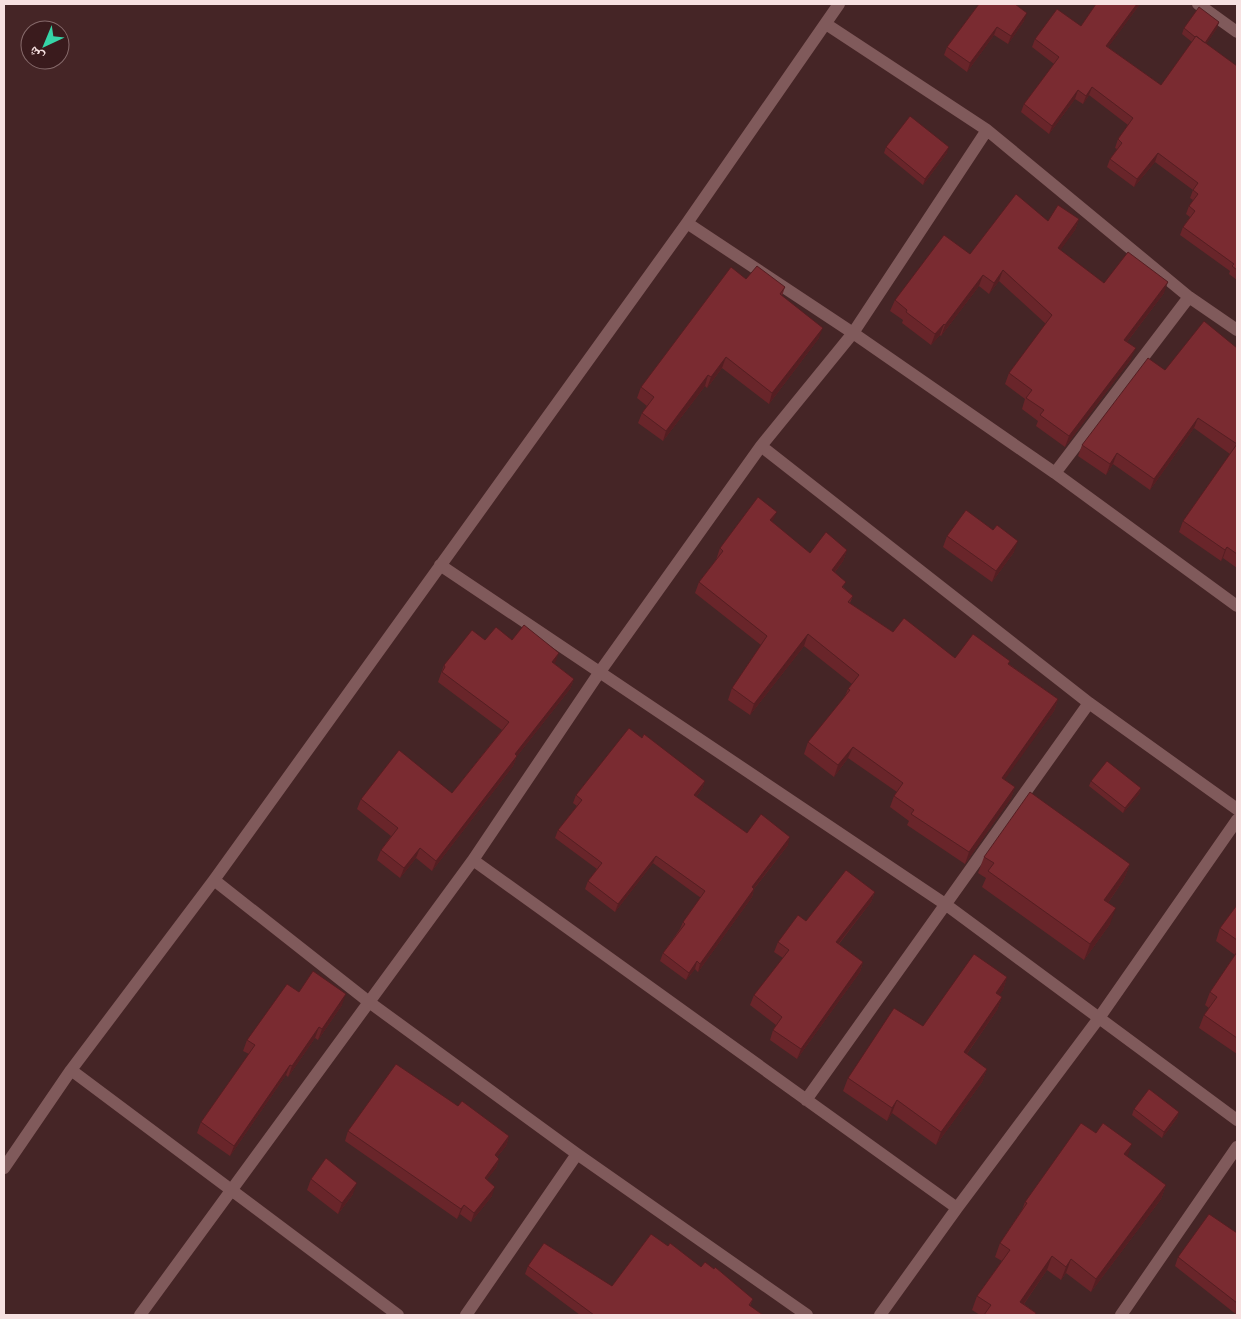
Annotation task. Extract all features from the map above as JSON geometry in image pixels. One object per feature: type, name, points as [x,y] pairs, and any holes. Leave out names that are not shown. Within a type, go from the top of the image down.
[{"type":"street","points":[[4,1168],[71,1070],[214,880],[687,223],[839,4]]},
{"type":"street","points":[[1198,4],[1237,32]]},
{"type":"street","points":[[826,24],[987,130],[1189,297],[1237,330]]},
{"type":"street","points":[[140,1315],[473,860],[599,673],[761,446],[853,333],[987,130]]},
{"type":"street","points":[[687,223],[853,333],[1055,473],[1237,606]]},
{"type":"street","points":[[1055,473],[1189,297]]},
{"type":"street","points":[[761,446],[1089,704],[1237,809]]},
{"type":"street","points":[[440,565],[945,904],[1237,1120]]},
{"type":"street","points":[[806,1100],[1089,704]]},
{"type":"street","points":[[880,1315],[957,1208],[1099,1018],[1237,820]]},
{"type":"street","points":[[473,860],[957,1208]]},
{"type":"street","points":[[214,880],[369,1002],[577,1154],[807,1315]]},
{"type":"street","points":[[71,1070],[398,1315]]},
{"type":"street","points":[[1124,1314],[1237,1147]]},
{"type":"street","points":[[466,1315],[577,1154]]},
{"type":"building","points":[[979,4],[1015,4],[1027,13],[1011,36],[997,27],[970,63],[947,47]]},
{"type":"building","points":[[1096,4],[1137,4],[1106,46],[1161,85],[1196,36],[1237,66],[1237,270],[1232,266],[1234,264],[1183,227],[1195,211],[1189,206],[1198,194],[1193,190],[1198,183],[1158,153],[1137,179],[1110,159],[1122,143],[1118,139],[1133,118],[1092,87],[1086,96],[1078,90],[1052,126],[1024,104],[1059,57],[1035,39],[1057,9],[1081,26]]},
{"type":"building","points":[[1199,7],[1219,22],[1205,43],[1184,28]]},
{"type":"building","points":[[910,116],[949,147],[925,179],[886,147]]},
{"type":"building","points":[[1016,194],[1048,221],[1058,205],[1079,219],[1058,248],[1104,283],[1128,252],[1168,282],[1124,340],[1136,348],[1069,436],[1040,415],[1044,410],[1026,398],[1032,390],[1009,373],[1052,315],[1003,270],[994,283],[983,275],[945,325],[935,334],[906,312],[907,310],[895,300],[944,235],[970,254]]},
{"type":"building","points":[[757,266],[785,287],[780,294],[823,328],[772,393],[726,357],[711,377],[708,375],[666,431],[642,413],[654,397],[641,387],[731,267],[746,279]]},
{"type":"building","points":[[1204,321],[1237,348],[1237,444],[1198,418],[1154,479],[1117,453],[1110,464],[1082,445],[1148,358],[1165,370]]},
{"type":"building","points":[[1237,444],[1237,554],[1227,547],[1225,550],[1183,521]]},
{"type":"building","points":[[758,497],[777,512],[770,520],[810,553],[826,532],[847,550],[832,570],[846,582],[842,587],[853,596],[848,602],[893,632],[904,618],[955,658],[973,634],[1010,661],[1008,664],[1058,699],[1002,778],[1015,787],[969,852],[911,814],[914,810],[894,796],[903,783],[853,747],[838,765],[808,742],[850,690],[848,689],[859,675],[808,634],[754,704],[732,688],[767,636],[699,582],[723,551],[720,548]]},
{"type":"building","points":[[966,510],[993,530],[997,525],[1018,541],[996,571],[947,536]]},
{"type":"building","points":[[524,625],[559,653],[552,662],[574,679],[515,754],[517,756],[436,861],[420,848],[404,868],[381,850],[398,828],[361,799],[399,750],[452,793],[509,722],[442,672],[445,667],[444,665],[472,630],[485,640],[496,627],[512,640]]},
{"type":"building","points":[[629,728],[642,738],[644,734],[705,781],[694,795],[747,833],[761,814],[790,837],[752,887],[754,889],[700,964],[697,961],[689,973],[663,953],[685,924],[683,922],[705,891],[656,856],[618,904],[588,881],[602,863],[558,830],[582,800],[576,795]]},
{"type":"building","points":[[1107,761],[1141,788],[1125,808],[1091,781]]},
{"type":"building","points":[[1030,792],[1130,864],[1104,900],[1116,908],[1090,944],[988,871],[994,863],[984,857]]},
{"type":"building","points":[[846,870],[875,892],[836,942],[863,962],[801,1049],[773,1030],[782,1017],[754,995],[789,950],[778,942],[798,915],[806,921]]},
{"type":"building","points":[[1237,905],[1237,940],[1220,928]]},
{"type":"building","points":[[1237,952],[1237,1038],[1204,1015],[1217,997],[1210,992]]},
{"type":"building","points":[[974,954],[1007,977],[996,993],[1002,997],[964,1052],[987,1069],[941,1132],[897,1100],[892,1108],[848,1078],[894,1008],[923,1026]]},
{"type":"building","points":[[313,971],[346,994],[322,1029],[319,1027],[292,1066],[290,1065],[234,1146],[201,1122],[255,1045],[247,1040],[287,984],[299,992]]},
{"type":"building","points":[[396,1064],[458,1106],[462,1101],[509,1136],[495,1155],[499,1159],[485,1178],[495,1187],[474,1213],[464,1205],[461,1209],[348,1131]]},
{"type":"building","points":[[1149,1089],[1179,1112],[1164,1132],[1134,1109]]},
{"type":"building","points":[[1081,1123],[1096,1133],[1103,1123],[1132,1144],[1124,1154],[1166,1185],[1096,1279],[1071,1259],[1066,1267],[1052,1256],[1020,1302],[1036,1313],[1035,1315],[984,1315],[991,1305],[977,1296],[1010,1250],[1000,1243],[1027,1203],[1025,1202]]},
{"type":"building","points":[[326,1158],[357,1183],[342,1203],[311,1179]]},
{"type":"building","points":[[1209,1214],[1237,1233],[1237,1303],[1178,1257]]},
{"type":"building","points":[[651,1234],[668,1246],[670,1243],[701,1267],[705,1262],[714,1269],[715,1267],[753,1299],[749,1305],[763,1315],[594,1315],[528,1266],[544,1243],[612,1286]]}]
